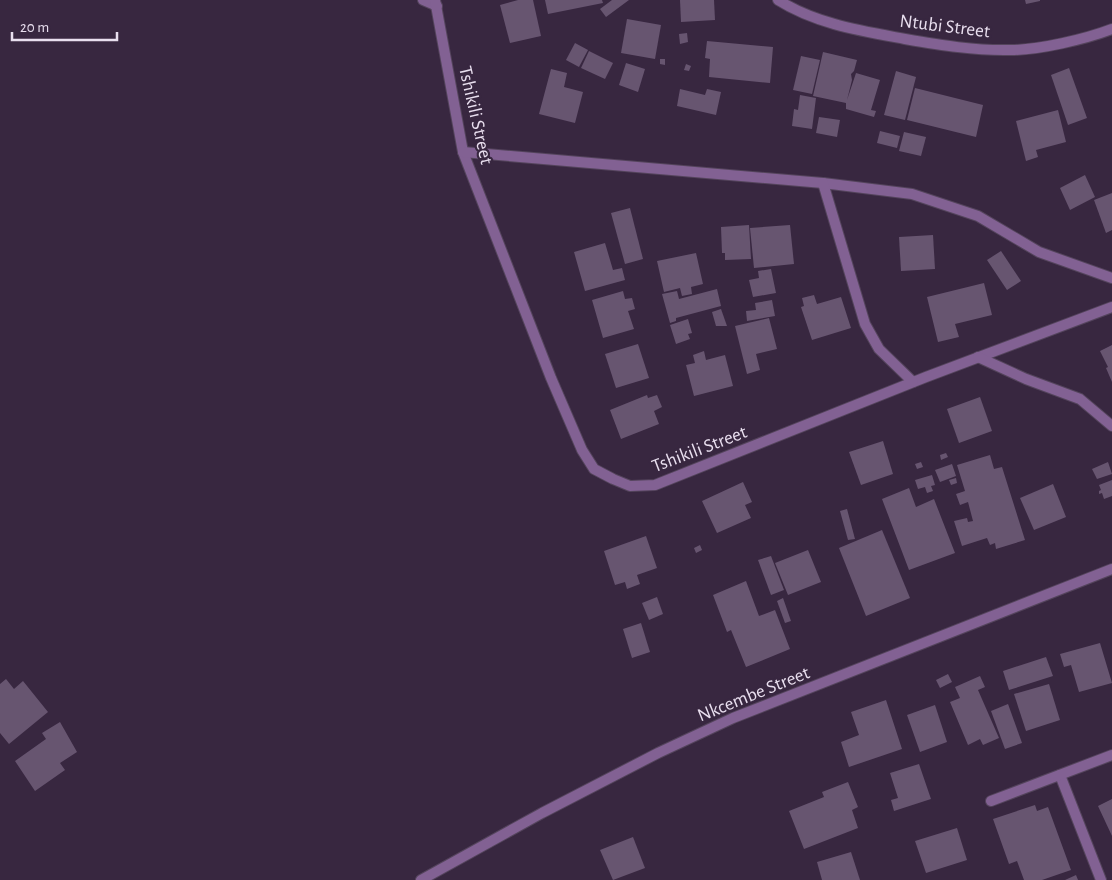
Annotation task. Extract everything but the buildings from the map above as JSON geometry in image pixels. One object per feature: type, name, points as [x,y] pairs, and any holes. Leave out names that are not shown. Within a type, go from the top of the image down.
[{"type":"street","points":[[423,0],[436,3]]},
{"type":"street","name":"Ntubi Street","points":[[778,0],[794,10],[835,24],[950,46],[1012,50],[1059,44],[1112,29]]},
{"type":"street","name":"Tshikili Street","points":[[436,3],[463,152],[551,378],[582,450],[594,469],[613,479],[630,486],[655,485],[913,382],[1112,307]]},
{"type":"street","points":[[463,152],[822,183],[912,194],[978,216],[1039,252],[1112,278]]},
{"type":"street","points":[[822,183],[865,324],[879,349],[913,382]]},
{"type":"street","points":[[978,357],[1026,379],[1080,399],[1112,426]]},
{"type":"street","name":"Nkcembe Street","points":[[421,880],[542,813],[650,757],[733,718],[1112,569]]},
{"type":"street","points":[[991,801],[1112,755]]},
{"type":"street","points":[[1060,775],[1100,880]]}]
